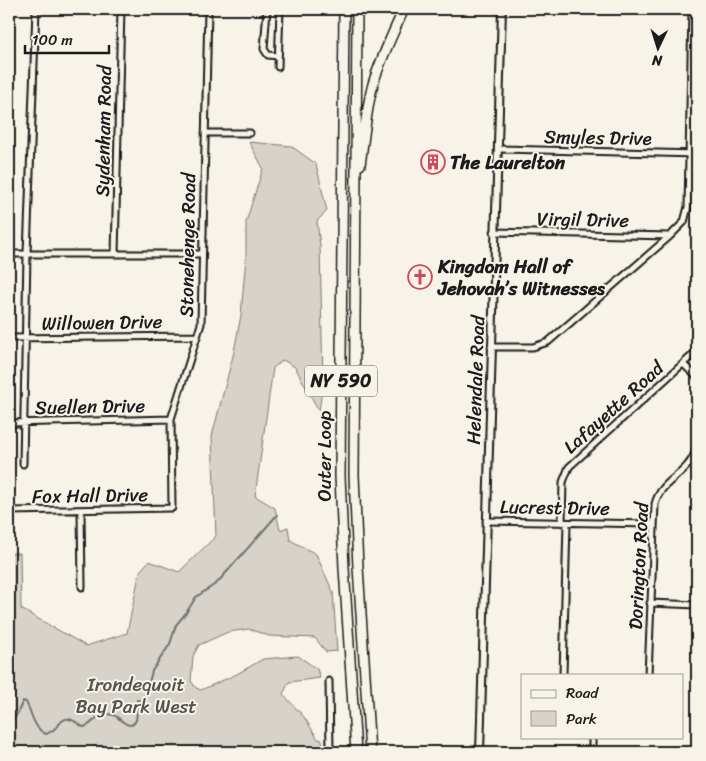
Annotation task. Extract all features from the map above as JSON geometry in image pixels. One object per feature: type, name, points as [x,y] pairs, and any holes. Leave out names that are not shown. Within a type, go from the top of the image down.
[{"type":"highway","name":"Outer Loop","points":[[344,9],[340,481],[343,558],[356,752]]},
{"type":"highway","name":"Outer Loop","points":[[357,9],[354,470],[358,567],[370,752]]},
{"type":"highway","points":[[356,200],[372,88],[382,58],[404,9]]},
{"type":"highway","points":[[365,684],[374,752]]},
{"type":"street","points":[[23,464],[27,254],[36,9]]},
{"type":"street","name":"Sydenham Road","points":[[115,254],[121,9]]},
{"type":"street","name":"Stonehenge Road","points":[[172,508],[171,420],[201,324],[208,9]]},
{"type":"street","points":[[267,9],[264,49],[268,55],[278,56]]},
{"type":"street","points":[[278,67],[280,9]]},
{"type":"street","name":"Helendale Road","points":[[480,752],[502,9]]},
{"type":"street","points":[[491,347],[533,347],[548,342],[680,226],[687,213],[692,9]]},
{"type":"street","points":[[204,132],[250,134]]},
{"type":"street","name":"Smyles Drive","points":[[498,149],[697,154]]},
{"type":"street","name":"Virgil Drive","points":[[494,232],[670,236]]},
{"type":"street","points":[[9,254],[202,254]]},
{"type":"street","name":"Willowen Drive","points":[[9,338],[196,336]]},
{"type":"street","name":"Lafayette Road","points":[[563,674],[563,482],[569,467],[697,352]]},
{"type":"street","points":[[683,364],[697,377]]},
{"type":"street","name":"Dorington Road","points":[[648,674],[655,504],[658,492],[688,465],[695,453],[697,415]]},
{"type":"street","name":"Suellen Drive","points":[[9,423],[171,420]]},
{"type":"street","name":"Fox Hall Drive","points":[[9,511],[172,508]]},
{"type":"street","points":[[81,510],[82,587]]},
{"type":"street","name":"Lucrest Drive","points":[[486,521],[653,524]]},
{"type":"street","points":[[650,603],[697,605]]},
{"type":"street","points":[[329,681],[330,752]]},
{"type":"street","points":[[592,738],[592,746]]},
{"type":"green space","name":"Irondequoit Bay Park West","points":[[249,142],[291,146],[316,164],[327,211],[317,221],[320,246],[323,382],[319,411],[295,367],[283,360],[273,368],[255,496],[275,508],[280,530],[288,527],[290,540],[316,554],[333,592],[337,651],[326,652],[315,638],[269,636],[249,629],[228,632],[199,645],[193,656],[191,681],[196,688],[201,690],[237,674],[263,659],[298,656],[317,669],[320,678],[289,682],[283,694],[304,717],[318,739],[322,740],[324,752],[9,752],[9,553],[20,553],[21,609],[86,646],[127,633],[140,571],[149,561],[179,572],[216,536],[212,436],[234,352],[241,315],[246,257],[246,222],[263,168]]},
{"type":"waterway","points":[[9,724],[16,716],[23,701],[26,702],[38,728],[46,734],[65,719],[69,719],[83,727],[89,725],[99,716],[106,714],[116,716],[126,724],[132,725],[137,718],[137,700],[141,701],[146,694],[152,671],[170,644],[176,625],[196,597],[217,583],[277,515]]},
{"type":"place","name":"The Laurelton","points":[[433,162]]},
{"type":"place","name":"Kingdom Hall of Jehovah’s Witnesses","points":[[420,277]]}]
